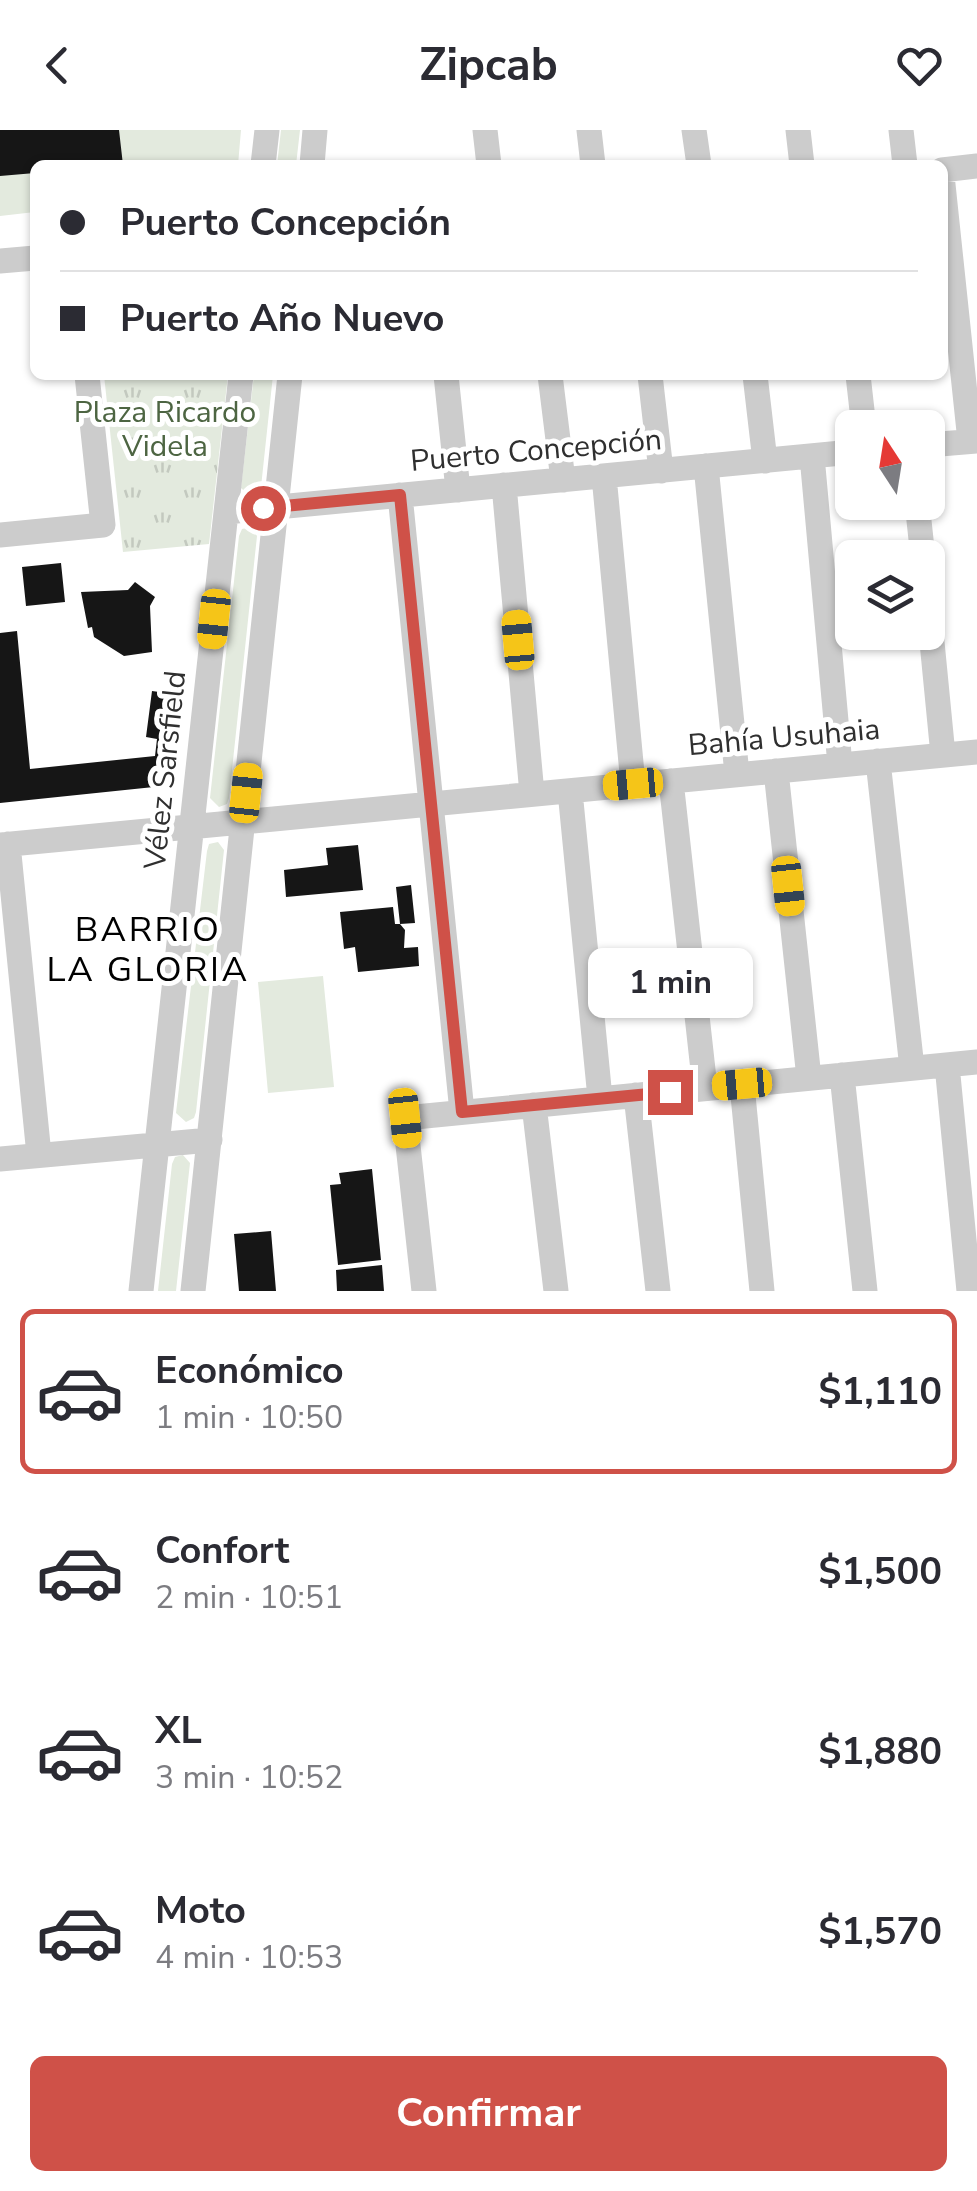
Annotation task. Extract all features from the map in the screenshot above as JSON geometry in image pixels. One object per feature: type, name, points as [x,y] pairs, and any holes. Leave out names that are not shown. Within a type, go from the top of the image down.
[{"type":"street","points":[[264,160],[267,130]]},
{"type":"street","points":[[312,160],[315,130]]},
{"type":"street","points":[[485,130],[488,160]]},
{"type":"street","points":[[589,130],[592,160]]},
{"type":"street","points":[[694,130],[697,160]]},
{"type":"street","points":[[798,130],[801,160]]},
{"type":"street","points":[[902,130],[905,160]]},
{"type":"street","points":[[948,171],[977,166]]},
{"type":"street","points":[[945,444],[974,441],[948,222]]},
{"type":"street","points":[[0,261],[30,258]]},
{"type":"street","points":[[0,535],[103,525],[88,380]]},
{"type":"street","name":"Vélez Sarsfield","points":[[141,1291],[239,380]]},
{"type":"street","points":[[193,1291],[289,380]]},
{"type":"street","points":[[447,380],[458,490]]},
{"type":"street","points":[[551,380],[563,480]]},
{"type":"street","points":[[651,380],[661,471]]},
{"type":"street","points":[[756,380],[765,461]]},
{"type":"street","points":[[859,380],[862,410]]},
{"type":"street","name":"Puerto Concepción","points":[[226,512],[835,454]]},
{"type":"street","points":[[812,456],[840,765]]},
{"type":"street","points":[[706,466],[737,774]]},
{"type":"street","points":[[604,476],[633,784]]},
{"type":"street","points":[[504,486],[532,794]]},
{"type":"street","points":[[400,495],[462,1112]]},
{"type":"street","points":[[933,650],[943,755]]},
{"type":"street","name":"Bahía Usuhaia","points":[[4,844],[977,752]]},
{"type":"street","points":[[878,761],[912,1068]]},
{"type":"street","points":[[776,771],[809,1078]]},
{"type":"street","points":[[671,780],[705,1088]]},
{"type":"street","points":[[570,790],[600,1098]]},
{"type":"street","points":[[4,844],[38,1156]]},
{"type":"street","points":[[424,1291],[405,1118],[977,1062]]},
{"type":"street","points":[[947,1065],[969,1291]]},
{"type":"street","points":[[842,1075],[865,1291]]},
{"type":"street","points":[[742,1084],[762,1291]]},
{"type":"street","points":[[636,1095],[658,1291]]},
{"type":"street","points":[[534,1105],[556,1291]]},
{"type":"street","points":[[0,1159],[210,1140]]},
{"type":"green space","points":[[0,130],[241,130],[238,160],[30,160],[30,213],[0,216]]},
{"type":"green space","points":[[281,130],[300,130],[297,160],[278,160]]},
{"type":"green space","name":"Plaza Ricardo Videla","points":[[105,380],[227,380],[209,544],[123,552]]},
{"type":"green space","points":[[253,380],[272,380],[261,487],[251,497],[241,488]]},
{"type":"green space","points":[[251,527],[257,536],[229,798],[227,804],[219,807],[210,798],[239,536],[242,529]]},
{"type":"green space","points":[[218,842],[224,850],[196,1112],[186,1122],[176,1113],[207,851],[209,844]]},
{"type":"green space","points":[[323,976],[334,1087],[268,1093],[258,982]]},
{"type":"green space","points":[[183,1155],[190,1163],[176,1291],[158,1291],[172,1164],[175,1157]]},
{"type":"building","points":[[0,130],[119,130],[122,160],[30,160],[30,173],[0,176]]},
{"type":"building","points":[[61,563],[65,602],[26,606],[22,567]]},
{"type":"building","points":[[135,582],[155,597],[150,606],[152,652],[124,656],[94,637],[92,627],[88,628],[81,592],[128,590]]},
{"type":"building","points":[[17,631],[30,769],[155,756],[157,739],[146,737],[152,691],[181,695],[173,785],[0,803],[0,633]]},
{"type":"building","points":[[358,845],[363,890],[286,897],[284,870],[328,865],[326,848]]},
{"type":"building","points":[[411,885],[415,923],[400,924],[396,887]]},
{"type":"building","points":[[393,907],[395,924],[405,930],[404,948],[418,947],[419,966],[358,972],[355,947],[344,949],[340,912]]},
{"type":"building","points":[[372,1169],[381,1260],[338,1265],[330,1185],[341,1184],[339,1173]]},
{"type":"building","points":[[271,1231],[276,1291],[239,1291],[234,1234]]},
{"type":"building","points":[[382,1265],[384,1291],[337,1291],[336,1270]]},
{"type":"district","name":"BARRIO LA GLORIA","points":[[148,949]]},
{"type":"route","points":[[263,508],[400,495],[462,1112],[670,1092]]}]
